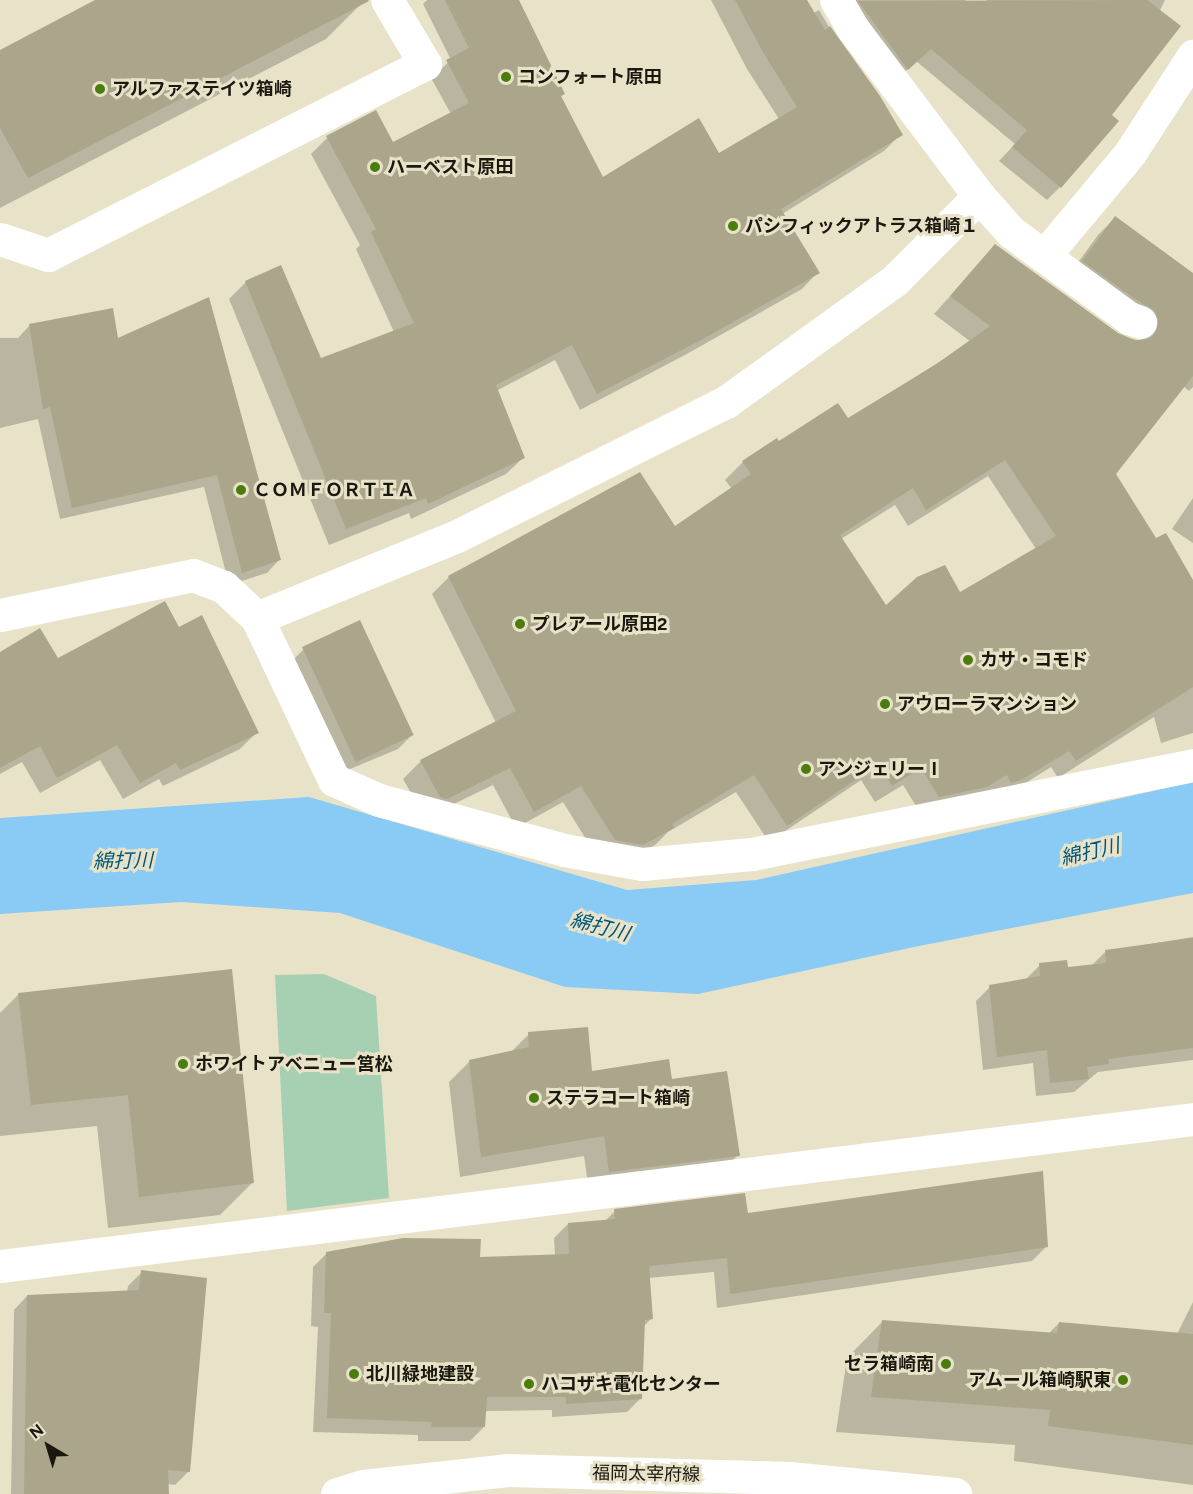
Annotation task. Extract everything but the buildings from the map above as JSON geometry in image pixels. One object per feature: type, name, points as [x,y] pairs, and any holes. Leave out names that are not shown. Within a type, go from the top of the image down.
[{"type":"street","points":[[0,239],[48,255],[425,64],[387,0]]},
{"type":"street","points":[[836,0],[853,29],[979,196],[1011,232],[1129,318],[1140,322]]},
{"type":"street","points":[[1044,256],[1130,153],[1193,56]]},
{"type":"street","points":[[257,618],[459,535],[726,402],[895,280],[979,196]]},
{"type":"street","points":[[0,615],[193,575],[224,587],[257,618],[334,780],[379,800],[564,850],[642,864],[752,854],[1193,765]]},
{"type":"street","points":[[0,1266],[1193,1119]]},
{"type":"street","name":"福岡太宰府線","points":[[337,1494],[363,1486],[507,1470],[789,1478],[955,1494]]},
{"type":"green space","points":[[324,974],[376,996],[389,1198],[287,1211],[275,975]]},
{"type":"water","name":"綿打川","points":[[1193,782],[1193,893],[914,947],[698,994],[565,987],[340,913],[181,902],[0,914],[0,818],[309,797],[627,890],[756,880]]},
{"type":"place","name":"コンフォート原田","points":[[506,77]]},
{"type":"place","name":"アルファステイツ箱崎","points":[[100,89]]},
{"type":"place","name":"ハーベスト原田","points":[[375,167]]},
{"type":"place","name":"パシフィックアトラス箱崎１","points":[[733,226]]},
{"type":"place","name":"ＣＯＭＦＯＲＴＩＡ","points":[[241,490]]},
{"type":"place","name":"プレアール原田2","points":[[520,624]]},
{"type":"place","name":"カサ・コモド","points":[[968,660]]},
{"type":"place","name":"アウローラマンション","points":[[885,704]]},
{"type":"place","name":"アンジェリーⅠ","points":[[806,769]]},
{"type":"place","name":"ホワイトアベニュー筥松","points":[[183,1064]]},
{"type":"place","name":"ステラコート箱崎","points":[[534,1098]]},
{"type":"place","name":"セラ箱崎南","points":[[946,1364]]},
{"type":"place","name":"北川緑地建設","points":[[354,1374]]},
{"type":"place","name":"アムール箱崎駅東","points":[[1123,1380]]},
{"type":"place","name":"ハコザキ電化センター","points":[[529,1384]]}]
